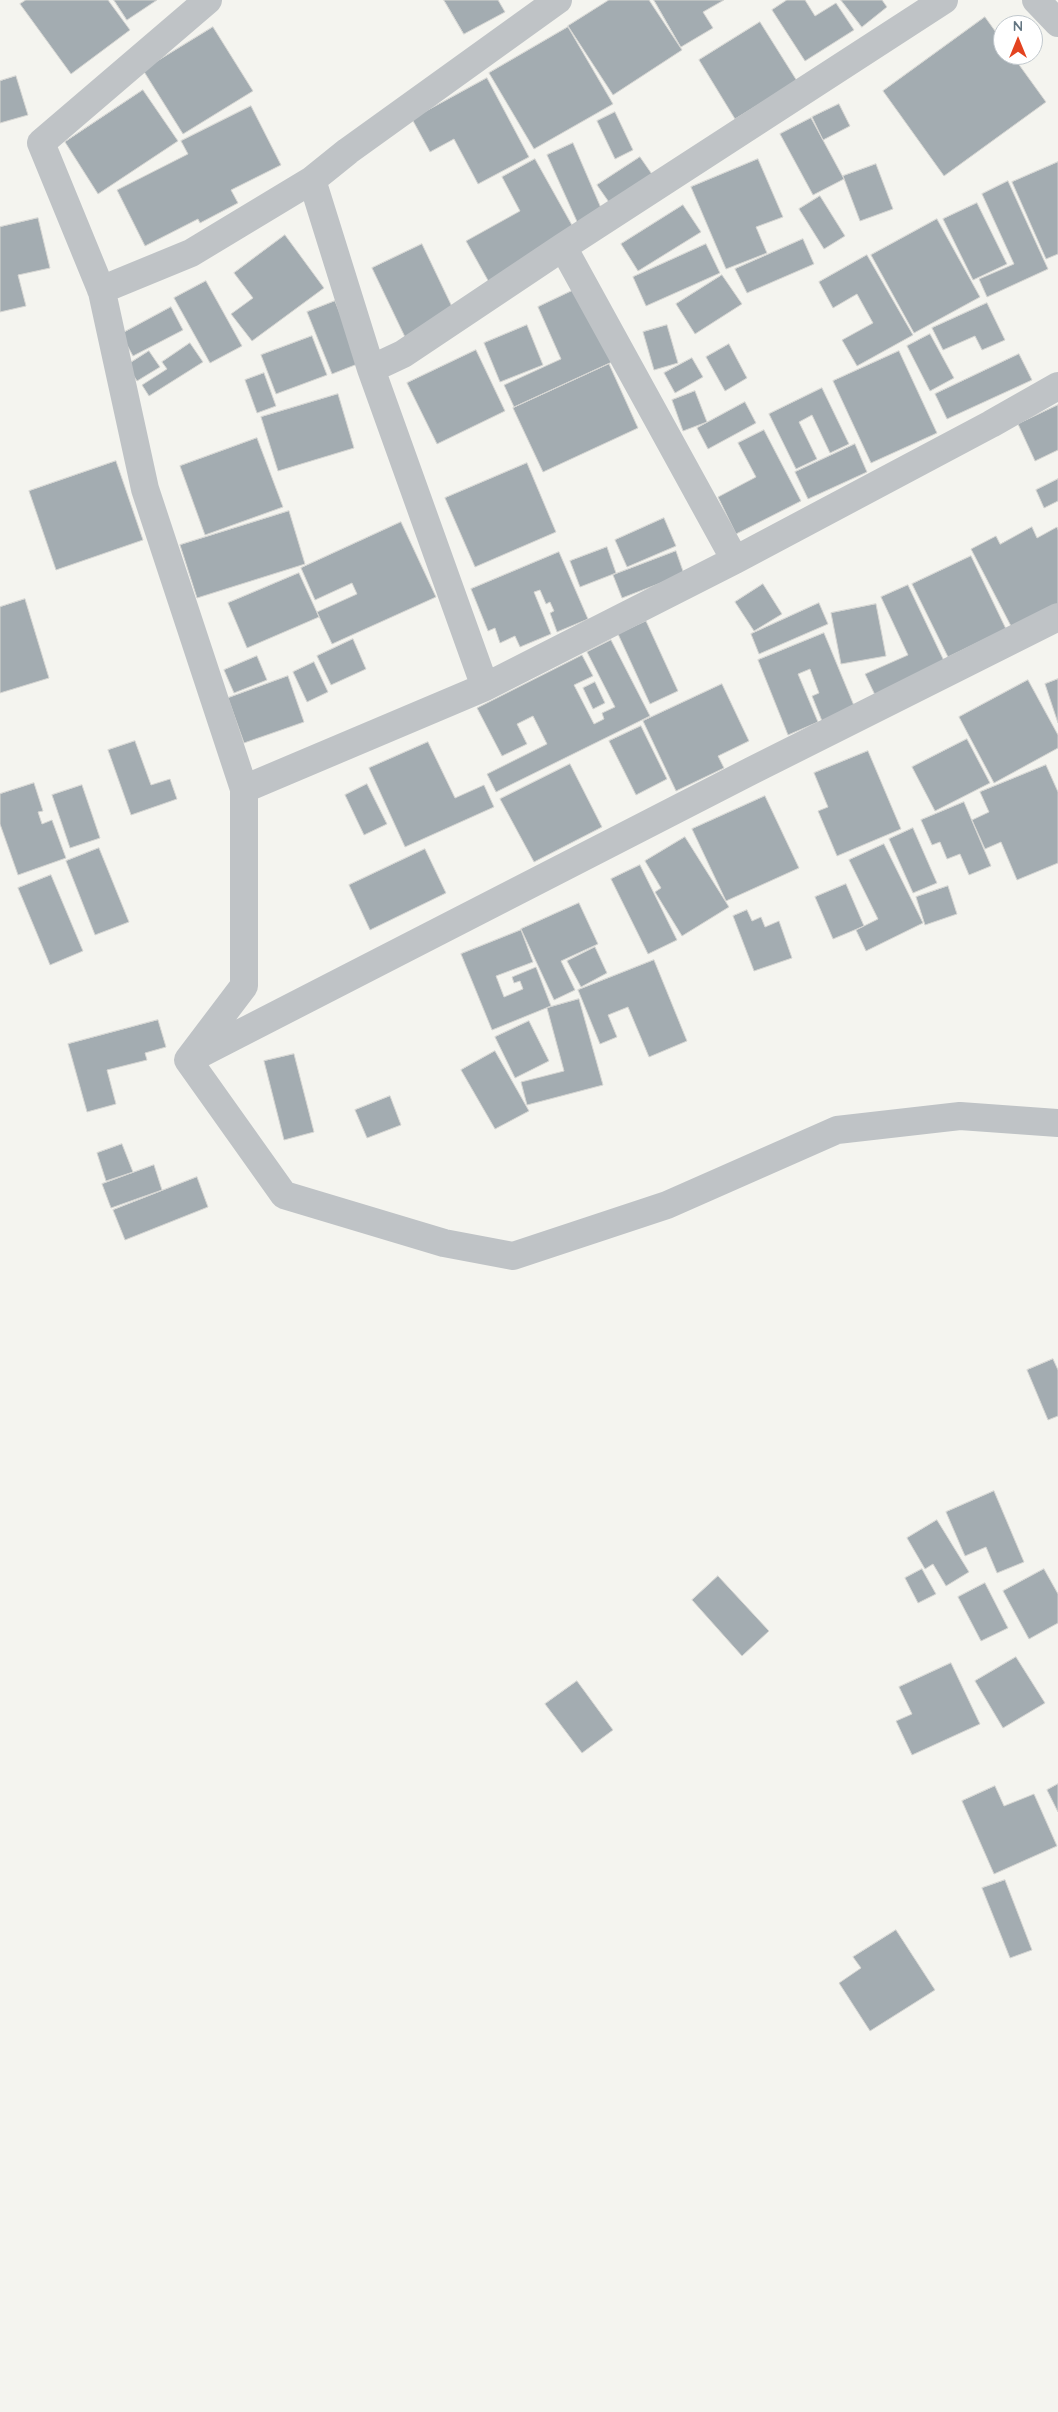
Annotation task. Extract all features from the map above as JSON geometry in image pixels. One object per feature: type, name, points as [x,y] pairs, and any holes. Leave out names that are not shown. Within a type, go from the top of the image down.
[{"type":"street","points":[[188,1060],[244,986],[244,788],[145,488],[101,290],[41,143],[208,0]]},
{"type":"street","points":[[101,290],[191,253],[312,180],[348,151],[558,0]]},
{"type":"street","points":[[371,369],[403,354],[563,247],[944,0]]},
{"type":"street","points":[[1036,0],[1058,23]]},
{"type":"street","points":[[312,180],[371,369],[485,687]]},
{"type":"street","points":[[563,247],[734,560]]},
{"type":"street","points":[[244,788],[485,687],[734,560],[991,424],[1058,386]]},
{"type":"street","points":[[188,1060],[742,776],[1058,617]]},
{"type":"street","points":[[188,1060],[284,1195],[444,1243],[513,1256],[666,1205],[837,1130],[960,1116],[1058,1123]]},
{"type":"building","points":[[26,0],[108,0],[130,30],[71,74],[20,4]]},
{"type":"building","points":[[114,0],[157,0],[127,20]]},
{"type":"building","points":[[444,0],[498,0],[505,12],[464,34]]},
{"type":"building","points":[[609,0],[649,0],[682,50],[613,95],[568,26]]},
{"type":"building","points":[[654,0],[724,0],[703,12],[713,28],[681,47]]},
{"type":"building","points":[[787,0],[805,0],[815,16],[836,3],[854,30],[805,61],[772,10]]},
{"type":"building","points":[[841,0],[882,0],[887,7],[862,27]]},
{"type":"building","points":[[985,17],[993,28],[993,65],[1019,65],[1046,102],[944,176],[883,91]]},
{"type":"building","points":[[760,22],[797,81],[735,119],[699,60]]},
{"type":"building","points":[[213,27],[253,91],[183,134],[143,70]]},
{"type":"building","points":[[568,27],[613,104],[534,149],[489,73]]},
{"type":"building","points":[[16,76],[28,115],[0,123],[0,81]]},
{"type":"building","points":[[487,78],[529,157],[478,184],[454,139],[430,152],[412,119]]},
{"type":"building","points":[[143,90],[178,141],[98,194],[65,142]]},
{"type":"building","points":[[839,104],[850,126],[823,140],[812,117]]},
{"type":"building","points":[[251,106],[281,165],[231,190],[238,203],[200,223],[198,219],[145,246],[117,190],[188,154],[181,141]]},
{"type":"building","points":[[615,112],[633,150],[615,159],[597,121]]},
{"type":"building","points":[[811,118],[844,179],[813,195],[780,134]]},
{"type":"building","points":[[573,143],[604,215],[579,226],[547,155]]},
{"type":"building","points":[[640,157],[656,180],[613,208],[597,185]]},
{"type":"building","points":[[535,159],[578,236],[490,284],[466,241],[520,211],[502,177]]},
{"type":"building","points":[[758,159],[783,217],[756,227],[767,253],[726,269],[691,187]]},
{"type":"building","points":[[1058,162],[1058,254],[1046,259],[1012,182]]},
{"type":"building","points":[[876,164],[893,209],[860,221],[843,176]]},
{"type":"building","points":[[1008,181],[1048,269],[987,297],[979,279],[1014,264],[982,194]]},
{"type":"building","points":[[820,196],[845,236],[824,249],[799,209]]},
{"type":"building","points":[[977,203],[1007,264],[973,280],[943,219]]},
{"type":"building","points":[[683,205],[701,232],[638,271],[621,244]]},
{"type":"building","points":[[38,218],[50,268],[18,275],[26,306],[0,312],[0,227]]},
{"type":"building","points":[[937,219],[980,297],[914,333],[871,255]]},
{"type":"building","points":[[285,235],[324,288],[252,341],[231,314],[253,298],[234,273]]},
{"type":"building","points":[[803,239],[814,264],[747,293],[735,269]]},
{"type":"building","points":[[422,244],[455,313],[405,337],[372,268]]},
{"type":"building","points":[[706,244],[720,273],[646,306],[633,277]]},
{"type":"building","points":[[867,255],[913,335],[857,366],[842,340],[873,323],[857,294],[833,308],[819,282]]},
{"type":"building","points":[[722,275],[742,304],[695,334],[676,304]]},
{"type":"building","points":[[206,281],[242,346],[210,363],[174,298]]},
{"type":"building","points":[[578,288],[612,362],[514,407],[504,385],[561,359],[538,307]]},
{"type":"building","points":[[335,301],[360,363],[332,374],[307,312]]},
{"type":"building","points":[[987,303],[1005,340],[982,350],[975,336],[943,350],[932,328]]},
{"type":"building","points":[[171,307],[183,330],[133,356],[121,334]]},
{"type":"building","points":[[527,325],[543,365],[500,382],[484,343]]},
{"type":"building","points":[[667,325],[678,363],[654,370],[643,332]]},
{"type":"building","points":[[930,334],[954,378],[930,391],[907,346]]},
{"type":"building","points":[[312,336],[327,375],[276,394],[261,355]]},
{"type":"building","points":[[190,343],[203,362],[149,396],[142,385],[167,369],[162,362]]},
{"type":"building","points":[[729,344],[747,378],[725,391],[706,357]]},
{"type":"building","points":[[476,350],[505,411],[437,444],[407,383]]},
{"type":"building","points":[[149,351],[160,367],[137,381],[127,365]]},
{"type":"building","points":[[899,351],[937,433],[871,463],[833,381]]},
{"type":"building","points":[[1019,354],[1032,380],[947,419],[935,394]]},
{"type":"building","points":[[692,358],[703,377],[675,393],[664,373]]},
{"type":"building","points":[[609,364],[638,428],[543,472],[513,408]]},
{"type":"building","points":[[264,373],[276,406],[257,413],[245,380]]},
{"type":"building","points":[[822,388],[849,444],[830,453],[812,415],[799,422],[817,459],[796,469],[769,414]]},
{"type":"building","points":[[695,391],[707,422],[683,431],[672,400]]},
{"type":"building","points":[[338,394],[354,448],[278,471],[261,417]]},
{"type":"building","points":[[745,402],[756,423],[708,449],[697,428]]},
{"type":"building","points":[[1058,405],[1058,450],[1035,461],[1018,424]]},
{"type":"building","points":[[764,430],[801,501],[736,534],[718,497],[756,477],[738,443]]},
{"type":"building","points":[[257,438],[283,507],[205,535],[180,466]]},
{"type":"building","points":[[855,444],[867,472],[808,499],[795,472]]},
{"type":"building","points":[[116,461],[143,540],[56,570],[29,491]]},
{"type":"building","points":[[527,463],[556,532],[475,567],[445,498]]},
{"type":"building","points":[[1058,479],[1058,501],[1044,508],[1036,490]]},
{"type":"building","points":[[289,511],[305,564],[197,598],[180,545]]},
{"type":"building","points":[[664,518],[676,546],[627,567],[615,540]]},
{"type":"building","points":[[401,522],[436,597],[332,644],[317,612],[357,594],[352,583],[315,600],[301,568]]},
{"type":"building","points":[[1032,527],[1037,538],[1057,527],[1058,530],[1058,605],[1012,628],[971,549],[996,536],[1000,544]]},
{"type":"building","points":[[607,547],[616,573],[580,587],[570,561]]},
{"type":"building","points":[[676,551],[684,574],[622,598],[613,575]]},
{"type":"building","points":[[559,552],[588,619],[557,632],[550,613],[554,611],[550,602],[546,604],[540,590],[534,592],[551,634],[520,647],[515,636],[500,643],[495,628],[488,631],[471,589]]},
{"type":"building","points":[[971,556],[1006,629],[948,657],[912,584]]},
{"type":"building","points":[[299,573],[319,617],[247,648],[228,603]]},
{"type":"building","points":[[763,584],[782,614],[754,631],[735,602]]},
{"type":"building","points":[[908,585],[945,663],[875,695],[865,674],[908,655],[881,597]]},
{"type":"building","points":[[25,599],[49,678],[0,693],[0,607]]},
{"type":"building","points":[[819,603],[828,624],[759,654],[751,634]]},
{"type":"building","points":[[876,604],[886,656],[841,664],[831,613]]},
{"type":"building","points":[[646,621],[678,691],[650,704],[618,634]]},
{"type":"building","points":[[824,633],[855,708],[822,721],[812,696],[819,693],[810,669],[798,674],[818,722],[788,735],[758,660]]},
{"type":"building","points":[[353,639],[366,669],[331,685],[317,656]]},
{"type":"building","points":[[611,640],[650,716],[496,792],[487,774],[547,744],[533,716],[517,724],[527,744],[502,756],[477,708],[582,655],[593,676],[574,685],[594,724],[604,719],[602,713],[615,707],[587,652]]},
{"type":"building","points":[[257,656],[267,680],[234,693],[224,670]]},
{"type":"building","points":[[314,662],[328,692],[307,702],[293,672]]},
{"type":"building","points":[[288,676],[304,722],[244,743],[228,698]]},
{"type":"building","points":[[1058,679],[1058,723],[1045,684]]},
{"type":"building","points":[[1028,680],[1058,735],[1058,748],[994,783],[959,717]]},
{"type":"building","points":[[595,682],[605,703],[593,709],[583,688]]},
{"type":"building","points":[[722,684],[749,741],[718,756],[724,768],[676,791],[643,721]]},
{"type":"building","points":[[641,726],[667,779],[636,795],[609,741]]},
{"type":"building","points":[[967,739],[990,783],[935,811],[912,767]]},
{"type":"building","points":[[135,741],[151,785],[170,779],[177,799],[131,815],[108,750]]},
{"type":"building","points":[[428,742],[455,798],[484,785],[494,807],[405,847],[369,768]]},
{"type":"building","points":[[868,751],[901,829],[837,856],[818,811],[828,807],[814,773]]},
{"type":"building","points":[[570,764],[602,827],[534,862],[500,799]]},
{"type":"building","points":[[1046,765],[1058,792],[1058,863],[1017,880],[1001,842],[985,849],[972,820],[989,812],[980,792]]},
{"type":"building","points":[[34,783],[43,811],[38,812],[42,824],[52,820],[66,858],[18,875],[0,824],[0,794]]},
{"type":"building","points":[[367,784],[387,824],[364,835],[345,795]]},
{"type":"building","points":[[82,785],[100,838],[70,848],[52,795]]},
{"type":"building","points":[[765,796],[799,868],[726,901],[692,829]]},
{"type":"building","points":[[964,802],[991,866],[969,875],[960,854],[947,859],[940,842],[932,845],[921,820]]},
{"type":"building","points":[[913,828],[937,883],[913,893],[889,839]]},
{"type":"building","points":[[685,837],[729,907],[682,936],[655,892],[661,888],[645,861]]},
{"type":"building","points":[[884,844],[923,923],[866,951],[856,930],[878,919],[849,860]]},
{"type":"building","points":[[99,848],[129,922],[95,935],[66,861]]},
{"type":"building","points":[[425,849],[446,893],[370,930],[349,885]]},
{"type":"building","points":[[640,865],[677,940],[648,954],[611,879]]},
{"type":"building","points":[[51,875],[83,951],[50,965],[18,888]]},
{"type":"building","points":[[846,884],[864,926],[833,939],[815,897]]},
{"type":"building","points":[[948,886],[957,914],[925,925],[916,897]]},
{"type":"building","points":[[579,903],[598,944],[561,961],[575,990],[554,1000],[521,929]]},
{"type":"building","points":[[747,910],[752,921],[761,917],[765,927],[779,921],[792,958],[754,971],[733,916]]},
{"type":"building","points":[[521,930],[533,962],[496,976],[504,997],[523,989],[520,981],[514,983],[512,977],[536,967],[551,1006],[492,1030],[461,954]]},
{"type":"building","points":[[595,947],[607,973],[581,987],[567,961]]},
{"type":"building","points":[[654,960],[687,1041],[649,1057],[628,1007],[608,1015],[617,1037],[600,1044],[578,990]]},
{"type":"building","points":[[579,999],[603,1085],[527,1105],[521,1082],[564,1071],[547,1008]]},
{"type":"building","points":[[158,1020],[166,1047],[145,1053],[147,1060],[107,1070],[116,1104],[87,1112],[68,1044]]},
{"type":"building","points":[[529,1021],[549,1061],[515,1078],[495,1037]]},
{"type":"building","points":[[495,1051],[529,1111],[495,1129],[461,1070]]},
{"type":"building","points":[[294,1054],[314,1132],[284,1140],[264,1061]]},
{"type":"building","points":[[390,1096],[401,1125],[367,1138],[355,1110]]},
{"type":"building","points":[[122,1144],[133,1172],[106,1181],[97,1153]]},
{"type":"building","points":[[154,1165],[162,1190],[111,1208],[102,1184]]},
{"type":"building","points":[[197,1177],[208,1207],[125,1240],[113,1210]]},
{"type":"building","points":[[1053,1359],[1058,1370],[1058,1416],[1048,1420],[1027,1370]]},
{"type":"building","points":[[994,1491],[1024,1562],[997,1573],[986,1547],[965,1556],[946,1512]]},
{"type":"building","points":[[937,1520],[969,1572],[946,1586],[933,1564],[925,1569],[907,1538]]},
{"type":"building","points":[[922,1569],[936,1594],[918,1603],[905,1578]]},
{"type":"building","points":[[1044,1569],[1058,1594],[1058,1623],[1029,1639],[1003,1591]]},
{"type":"building","points":[[718,1576],[769,1631],[742,1656],[692,1600]]},
{"type":"building","points":[[985,1583],[1008,1628],[981,1641],[958,1597]]},
{"type":"building","points":[[1016,1657],[1045,1703],[1003,1728],[975,1681]]},
{"type":"building","points":[[951,1663],[980,1724],[912,1755],[896,1721],[912,1714],[899,1687]]},
{"type":"building","points":[[577,1681],[613,1730],[582,1753],[545,1704]]},
{"type":"building","points":[[1058,1784],[1058,1812],[1047,1790]]},
{"type":"building","points":[[995,1786],[1004,1806],[1034,1794],[1057,1846],[994,1874],[962,1801]]},
{"type":"building","points":[[1005,1880],[1032,1950],[1010,1958],[982,1888]]},
{"type":"building","points":[[896,1930],[935,1990],[870,2031],[839,1983],[861,1968],[853,1957]]}]
